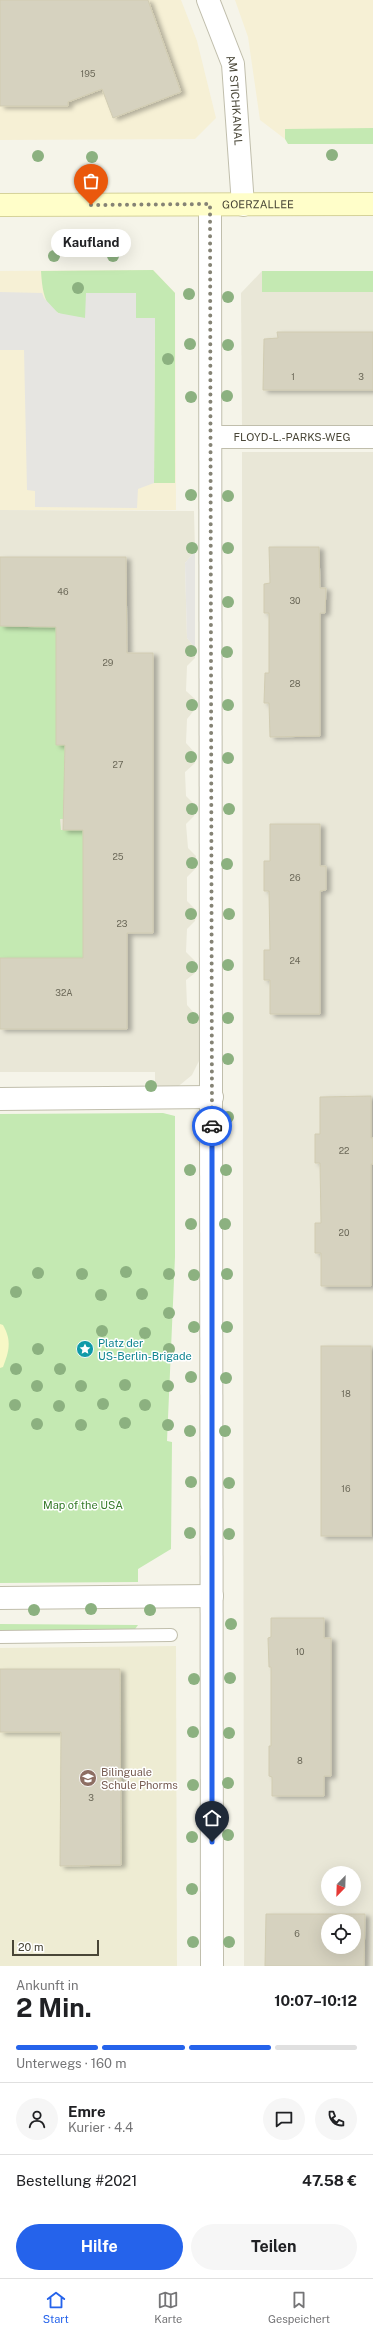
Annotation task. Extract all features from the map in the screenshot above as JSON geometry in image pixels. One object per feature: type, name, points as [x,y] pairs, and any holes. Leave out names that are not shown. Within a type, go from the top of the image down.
[{"type":"main road","name":"GOERZALLEE","points":[[0,205],[373,204]]},
{"type":"street","name":"AM STICHKANAL","points":[[208,0],[233,64],[243,205]]},
{"type":"street","points":[[210,204],[212,1966]]},
{"type":"street","name":"FLOYD-L.-PARKS-WEG","points":[[211,437],[373,437]]},
{"type":"street","points":[[0,1099],[212,1097]]},
{"type":"street","points":[[0,1598],[212,1596]]},
{"type":"lane","points":[[0,1637],[171,1635]]},
{"type":"shaded area","points":[[0,0],[181,0],[197,41],[216,118],[195,139],[0,140]]},
{"type":"shaded area","points":[[235,0],[373,0],[373,139],[285,139],[260,120],[248,37]]},
{"type":"shaded area","points":[[153,270],[175,293],[176,510],[0,510],[0,271]]},
{"type":"shaded area","points":[[262,271],[373,271],[373,426],[242,426],[241,293]]},
{"type":"shaded area","points":[[0,292],[42,293],[44,298],[58,313],[85,318],[86,293],[136,293],[136,318],[155,318],[154,483],[138,489],[137,508],[35,507],[35,491],[27,490],[24,350],[0,350]]},
{"type":"shaded area","points":[[242,452],[373,452],[373,1966],[244,1966]]},
{"type":"shaded area","points":[[0,510],[194,511],[195,551],[185,563],[187,638],[195,648],[195,658],[187,666],[186,691],[195,699],[195,709],[187,719],[186,743],[195,753],[195,763],[185,772],[186,796],[195,805],[194,816],[186,824],[188,848],[196,856],[196,868],[187,877],[187,901],[196,910],[195,921],[187,929],[186,952],[195,961],[195,973],[186,980],[187,1005],[201,1021],[200,1059],[192,1075],[175,1089],[155,1093],[155,1072],[0,1072]]},
{"type":"shaded area","points":[[195,551],[195,648],[187,638],[185,563]]},
{"type":"shaded area","name":"Bilinguale Schule Phorms","points":[[176,1646],[177,1966],[0,1966],[0,1648]]},
{"type":"green space","points":[[373,128],[373,144],[288,144],[285,139],[285,129]]},
{"type":"green space","points":[[153,270],[175,293],[175,483],[154,483],[155,319],[136,318],[136,293],[86,293],[86,318],[64,315],[56,312],[46,301],[41,271]]},
{"type":"green space","points":[[262,271],[373,271],[373,292],[262,292]]},
{"type":"green space","points":[[0,626],[56,627],[83,745],[64,785],[64,800],[82,818],[60,819],[61,830],[83,830],[83,958],[0,958]]},
{"type":"green space","name":"Platz der US-Berlin-Brigade","points":[[163,1113],[175,1116],[175,1257],[167,1441],[172,1442],[171,1549],[138,1569],[138,1582],[0,1583],[0,1114]]},
{"type":"green space","points":[[0,1624],[138,1625],[133,1632],[0,1632]]},
{"type":"sand","points":[[0,1324],[3,1325],[6,1331],[9,1346],[3,1367],[0,1368]]},
{"type":"building","points":[[0,0],[148,0],[181,92],[113,118],[102,89],[68,102],[68,106],[0,106]]},
{"type":"building","points":[[277,332],[373,332],[373,390],[263,390],[264,339],[278,338]]},
{"type":"building","points":[[269,547],[319,547],[320,588],[326,588],[325,613],[320,613],[320,736],[270,737],[269,703],[264,703],[265,673],[269,673],[269,613],[264,613],[264,584],[270,583]]},
{"type":"building","points":[[0,557],[126,557],[127,653],[153,653],[153,933],[127,933],[127,1029],[0,1029],[0,958],[83,958],[83,830],[63,830],[65,745],[56,745],[56,627],[0,626]]},
{"type":"building","points":[[270,824],[320,824],[320,866],[326,866],[326,890],[320,891],[320,1014],[270,1014],[270,980],[264,980],[264,950],[270,950],[269,891],[264,891],[264,861],[270,861]]},
{"type":"building","points":[[371,1096],[371,1138],[373,1138],[373,1164],[371,1164],[371,1286],[321,1286],[321,1253],[315,1253],[315,1223],[321,1223],[320,1163],[315,1163],[315,1134],[320,1134],[320,1097]]},
{"type":"building","points":[[321,1346],[371,1346],[371,1536],[321,1536]]},
{"type":"building","points":[[271,1618],[324,1618],[324,1638],[331,1638],[331,1776],[324,1776],[324,1796],[272,1796],[272,1777],[269,1776],[269,1746],[271,1746],[271,1667],[269,1667],[268,1638],[271,1637]]},
{"type":"building","points":[[0,1669],[120,1669],[121,1865],[60,1866],[61,1732],[0,1732]]},
{"type":"building","points":[[266,1914],[321,1914],[321,1954],[361,1954],[361,1914],[365,1914],[364,1966],[265,1966]]},
{"type":"way so far","points":[[91,205],[210,204],[212,1126]]},
{"type":"place","name":"Kaufland","points":[[91,205]]},
{"type":"place","name":"Platz der US-Berlin-Brigade","points":[[85,1349]]},
{"type":"place","name":"Bilinguale Schule Phorms","points":[[88,1778]]},
{"type":"route","points":[[212,1126],[212,1842]]},
{"type":"park label","name":"Map of the USA","points":[[83,1505]]}]
